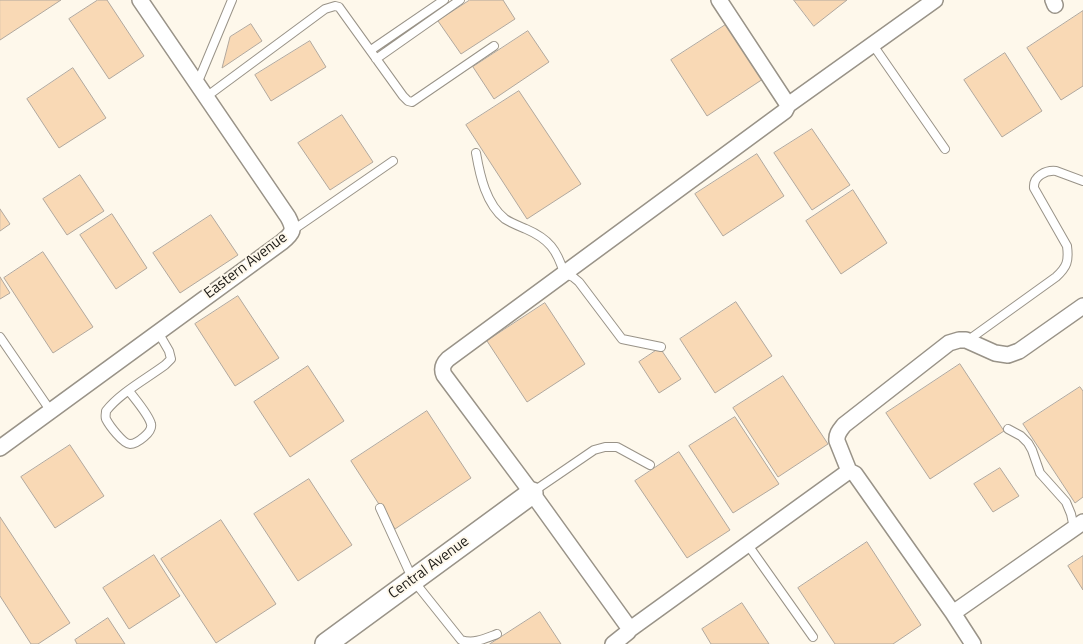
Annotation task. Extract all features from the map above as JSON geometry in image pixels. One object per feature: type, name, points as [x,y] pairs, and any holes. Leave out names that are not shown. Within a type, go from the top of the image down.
[{"type":"street","name":"Eastern Avenue","points":[[0,448],[282,242],[293,230],[288,217],[140,0]]},
{"type":"street","points":[[719,0],[788,105]]},
{"type":"street","points":[[629,630],[532,493],[444,375],[443,364],[785,111],[788,105],[935,0]]},
{"type":"street","points":[[973,644],[855,474],[849,471],[837,436],[844,425],[949,344],[960,340],[967,341],[995,353],[1008,355],[1019,351],[1083,306]]},
{"type":"street","points":[[613,644],[629,630],[849,471]]},
{"type":"street","name":"Central Avenue","points":[[326,644],[532,493]]},
{"type":"street","points":[[953,613],[1079,525]]},
{"type":"lane","points":[[197,84],[232,0]]},
{"type":"lane","points":[[371,50],[444,0]]},
{"type":"lane","points":[[376,59],[460,0]]},
{"type":"lane","points":[[206,97],[328,7],[339,7],[403,96],[412,102],[494,46]]},
{"type":"lane","points":[[872,45],[945,149]]},
{"type":"lane","points":[[476,153],[483,187],[499,213],[506,219],[536,233],[553,248],[564,273],[579,282],[622,339],[661,347]]},
{"type":"lane","points":[[293,230],[393,161]]},
{"type":"lane","points":[[967,341],[1056,278],[1067,265],[1067,246],[1034,188],[1034,180],[1052,170],[1083,181]]},
{"type":"lane","points":[[129,391],[147,417],[151,427],[149,433],[132,444],[123,441],[112,428],[106,418],[106,411],[129,391],[165,366],[171,359],[169,351],[158,332]]},
{"type":"lane","points":[[0,337],[50,410]]},
{"type":"lane","points":[[1008,428],[1028,442],[1040,473],[1054,490],[1064,498],[1079,525]]},
{"type":"lane","points":[[532,493],[594,450],[605,447],[617,448],[650,465]]},
{"type":"lane","points":[[380,508],[413,580],[461,640],[476,642],[496,634]]},
{"type":"lane","points":[[748,545],[813,637]]},
{"type":"building","points":[[0,0],[61,0],[0,40]]},
{"type":"building","points":[[98,0],[107,0],[144,56],[109,79],[69,19]]},
{"type":"building","points":[[470,0],[503,0],[515,19],[461,54],[438,21]]},
{"type":"building","points":[[794,0],[847,0],[814,26]]},
{"type":"building","points":[[1083,11],[1083,86],[1061,100],[1027,48]]},
{"type":"building","points":[[251,24],[262,41],[222,68],[230,37]]},
{"type":"building","points":[[727,24],[763,79],[707,116],[671,60]]},
{"type":"building","points":[[528,31],[549,62],[494,99],[473,67]]},
{"type":"building","points":[[310,41],[326,67],[271,101],[255,75]]},
{"type":"building","points":[[1005,53],[1042,111],[1002,137],[964,80]]},
{"type":"building","points":[[73,68],[106,118],[59,148],[27,99]]},
{"type":"building","points":[[519,91],[581,184],[527,219],[466,125]]},
{"type":"building","points":[[342,115],[373,162],[330,190],[298,143]]},
{"type":"building","points":[[812,129],[850,185],[812,210],[774,153]]},
{"type":"building","points":[[757,154],[784,196],[723,236],[695,194]]},
{"type":"building","points":[[80,175],[104,211],[67,235],[43,199]]},
{"type":"building","points":[[853,190],[887,243],[841,274],[806,221]]},
{"type":"building","points":[[0,209],[10,224],[0,231]]},
{"type":"building","points":[[112,214],[147,268],[116,289],[80,235]]},
{"type":"building","points":[[211,215],[238,255],[180,293],[153,253]]},
{"type":"building","points":[[43,252],[93,327],[53,353],[4,278]]},
{"type":"building","points":[[0,277],[10,293],[0,299]]},
{"type":"building","points":[[238,296],[279,358],[235,386],[195,324]]},
{"type":"building","points":[[736,302],[772,356],[715,393],[680,339]]},
{"type":"building","points":[[545,303],[585,364],[527,402],[487,341]]},
{"type":"building","points":[[660,348],[681,379],[659,393],[639,362]]},
{"type":"building","points":[[960,364],[1004,431],[930,479],[886,413]]},
{"type":"building","points":[[308,366],[344,421],[290,457],[254,402]]},
{"type":"building","points":[[783,376],[828,444],[778,477],[733,408]]},
{"type":"building","points":[[1080,387],[1083,391],[1083,497],[1075,503],[1023,424]]},
{"type":"building","points":[[427,411],[471,478],[395,529],[351,461]]},
{"type":"building","points":[[735,417],[779,484],[733,513],[689,446]]},
{"type":"building","points":[[70,445],[104,496],[55,528],[21,477]]},
{"type":"building","points":[[679,452],[730,530],[687,558],[635,481]]},
{"type":"building","points":[[1000,468],[1019,496],[993,512],[974,484]]},
{"type":"building","points":[[309,479],[352,545],[298,581],[254,514]]},
{"type":"building","points":[[0,517],[70,623],[38,644],[31,644],[0,596]]},
{"type":"building","points":[[221,520],[276,604],[216,643],[161,559]]},
{"type":"building","points":[[867,542],[921,625],[893,644],[835,644],[798,588]]},
{"type":"building","points":[[154,555],[180,596],[129,629],[103,588]]},
{"type":"building","points":[[1083,556],[1083,590],[1068,566]]},
{"type":"building","points":[[742,603],[769,644],[711,644],[702,629]]},
{"type":"building","points":[[540,612],[561,644],[490,644]]},
{"type":"building","points":[[108,618],[125,644],[77,644],[75,640]]}]
